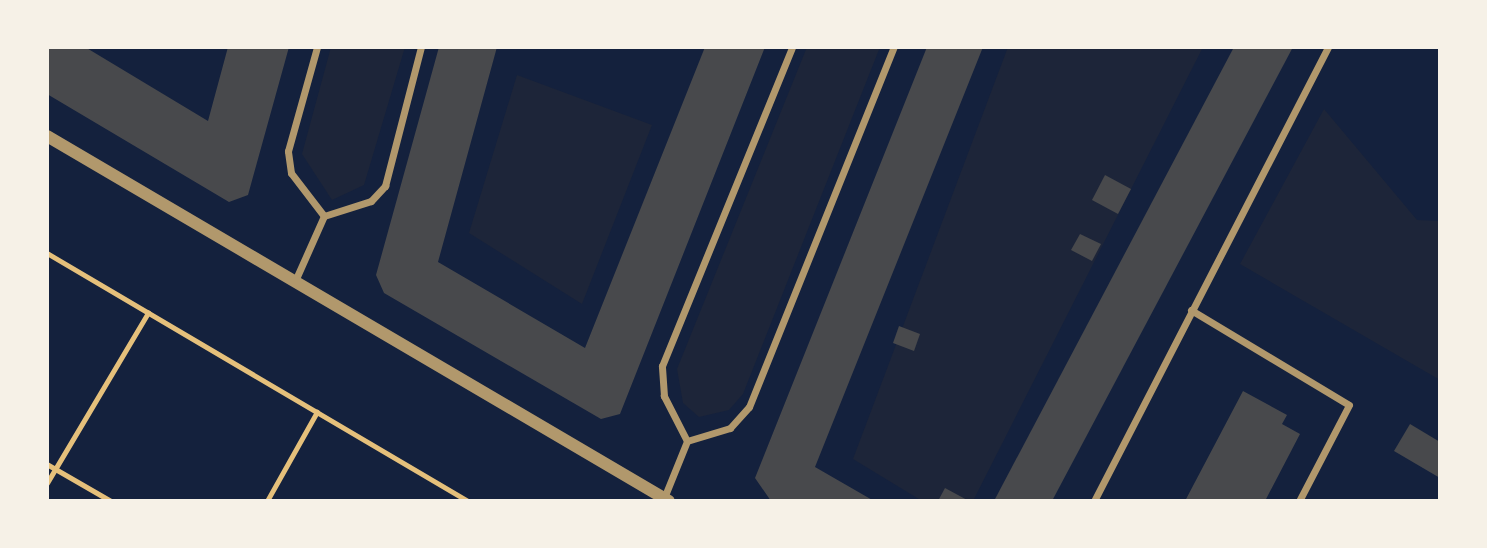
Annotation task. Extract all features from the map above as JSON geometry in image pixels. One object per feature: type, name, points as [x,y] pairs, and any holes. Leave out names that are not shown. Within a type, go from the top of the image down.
[{"type":"street","points":[[317,47],[288,151],[291,173],[324,216]]},
{"type":"street","points":[[295,281],[324,216],[371,201],[385,186],[421,47]]},
{"type":"street","points":[[47,136],[667,499],[687,440],[664,396],[662,366],[792,47]]},
{"type":"street","points":[[687,440],[730,428],[749,407],[894,47]]},
{"type":"street","points":[[1094,501],[1328,47]]},
{"type":"street","points":[[1191,310],[1349,405],[1299,501]]},
{"type":"path","points":[[47,253],[468,501]]},
{"type":"path","points":[[47,483],[148,313]]},
{"type":"path","points":[[267,501],[317,412]]},
{"type":"path","points":[[47,464],[111,501]]},
{"type":"shaded area","points":[[331,47],[405,47],[364,185],[332,200],[302,154]]},
{"type":"shaded area","points":[[807,47],[880,47],[743,394],[729,410],[699,417],[683,403],[677,369]]},
{"type":"shaded area","points":[[1008,47],[1203,47],[973,501],[922,501],[853,459]]},
{"type":"shaded area","points":[[517,75],[652,125],[582,304],[469,233]]},
{"type":"shaded area","points":[[1324,109],[1417,220],[1440,221],[1440,380],[1240,264]]},
{"type":"building","points":[[47,47],[85,47],[208,121],[228,47],[289,47],[248,195],[229,202],[47,94]]},
{"type":"building","points":[[439,47],[497,47],[438,262],[585,348],[705,47],[765,47],[620,414],[601,419],[384,293],[376,275]]},
{"type":"building","points":[[927,47],[983,47],[815,467],[874,501],[771,501],[755,478]]},
{"type":"building","points":[[1234,47],[1293,47],[1052,501],[994,501]]},
{"type":"building","points":[[1105,175],[1131,189],[1118,214],[1092,200]]},
{"type":"building","points":[[1080,234],[1101,244],[1092,261],[1071,250]]},
{"type":"building","points":[[899,326],[920,334],[914,351],[893,343]]},
{"type":"building","points":[[1243,391],[1287,415],[1282,424],[1300,434],[1265,501],[1185,501]]},
{"type":"building","points":[[1410,424],[1440,442],[1440,478],[1394,451]]},
{"type":"building","points":[[945,488],[969,501],[938,501]]}]
